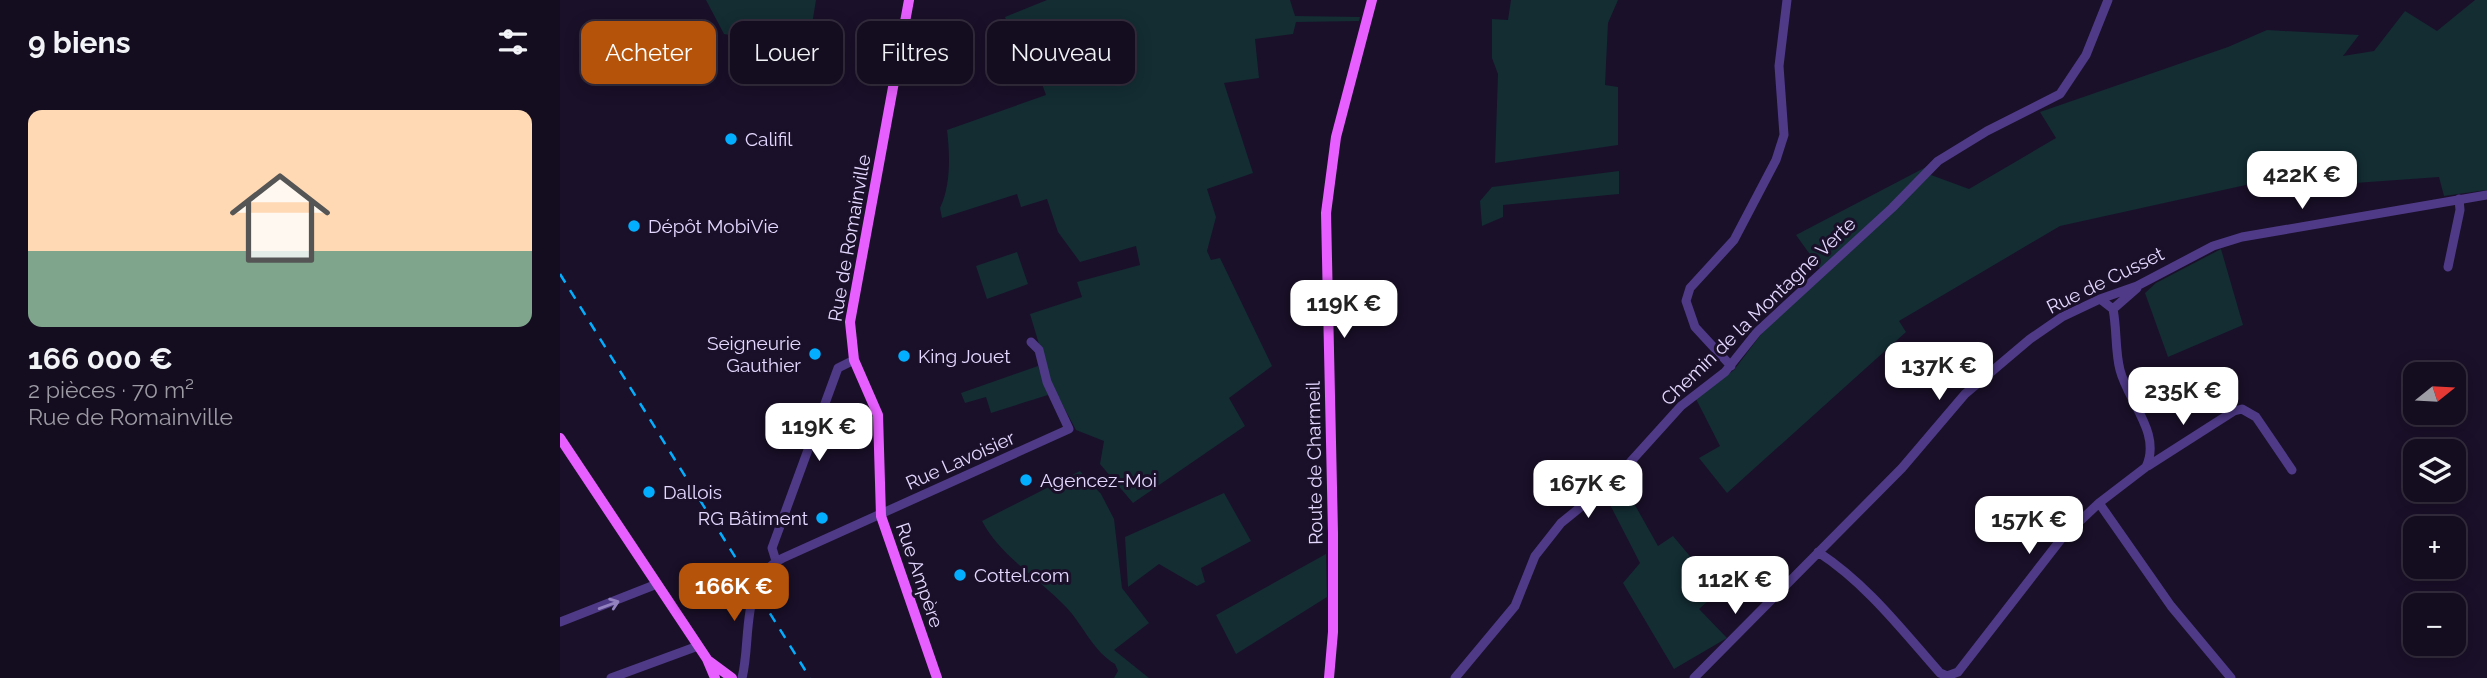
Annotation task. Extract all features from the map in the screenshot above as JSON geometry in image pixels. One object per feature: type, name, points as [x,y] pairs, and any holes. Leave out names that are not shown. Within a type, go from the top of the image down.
[{"type":"main road","name":"Rue de Romainville","points":[[854,360],[850,322],[909,0]]},
{"type":"main road","name":"Route de Charmeil","points":[[1329,678],[1334,632],[1326,213],[1336,137],[1373,0]]},
{"type":"main road","name":"Rue Ampère","points":[[854,360],[878,415],[881,516],[937,678]]},
{"type":"main road","points":[[560,439],[707,659],[725,677]]},
{"type":"street","points":[[1731,366],[1695,327],[1686,301],[1690,288],[1734,240],[1776,160],[1784,135],[1779,66],[1787,0]]},
{"type":"street","name":"Chemin de la Montagne Verte","points":[[1455,678],[1515,606],[1535,556],[1561,523],[1615,480],[1681,405],[1731,366],[1757,332],[1892,208],[1938,161],[1987,131],[2060,94],[2086,55],[2108,0]]},
{"type":"street","name":"Rue de Cusset","points":[[1693,678],[1902,468],[1982,378],[2062,317],[2100,299],[2137,286],[2213,246],[2242,237],[2487,195]]},
{"type":"street","points":[[2448,267],[2460,209],[2459,199]]},
{"type":"street","points":[[2113,309],[2137,290],[2137,286]]},
{"type":"street","points":[[2100,299],[2113,309],[2119,368],[2153,449],[2146,467]]},
{"type":"street","name":"Rue Lavoisier","points":[[776,561],[881,516],[1069,429],[1046,382],[1039,350],[1031,342]]},
{"type":"street","points":[[742,678],[755,589],[766,568],[776,561],[772,548],[838,368],[854,360]]},
{"type":"street","points":[[1818,552],[1867,590],[1940,673],[1953,675],[2062,538],[2099,503],[2146,467],[2242,409],[2256,417],[2292,470]]},
{"type":"street","points":[[2153,449],[2170,453]]},
{"type":"street","points":[[2099,503],[2171,606],[2231,678]]},
{"type":"street","points":[[560,622],[657,584]]},
{"type":"street","points":[[611,678],[698,646]]},
{"type":"street","points":[[725,677],[744,664]]},
{"type":"green space","points":[[706,0],[816,0],[813,21],[730,21],[730,35],[724,34]]},
{"type":"green space","points":[[1047,0],[1290,0],[1295,16],[1360,17],[1359,21],[1296,22],[1293,34],[1255,39],[1259,78],[1224,83],[1253,173],[1207,189],[1216,217],[1207,251],[1211,260],[1220,258],[1272,366],[1229,398],[1245,426],[1133,503],[1100,464],[1104,441],[1076,430],[1050,381],[1030,314],[1082,297],[1077,282],[1140,265],[1136,246],[1080,262],[1058,232],[1047,199],[1021,207],[1017,194],[942,218],[940,208],[949,170],[947,130],[1046,95],[1042,84],[1135,84],[1135,21],[1007,21],[1005,17]]},
{"type":"green space","points":[[1511,0],[1618,0],[1608,23],[1605,85],[1618,87],[1618,145],[1495,163],[1498,74],[1492,58],[1492,19],[1508,20]]},
{"type":"green space","points":[[2475,0],[2487,0],[2487,190],[2444,196],[2439,177],[2341,184],[2336,172],[2308,169],[2060,226],[1899,321],[1906,332],[1727,493],[1699,458],[1720,446],[1696,399],[1734,370],[1762,333],[1824,274],[1796,235],[1928,166],[1931,175],[1969,189],[2056,138],[2040,112],[2228,47],[2267,30],[2359,35],[2343,56],[2374,51],[2405,11],[2437,31]]},
{"type":"green space","points":[[1619,171],[1619,194],[1503,205],[1503,217],[1482,226],[1480,201],[1492,187]]},
{"type":"green space","points":[[2221,249],[2243,325],[2168,357],[2145,293],[2156,283]]},
{"type":"green space","points":[[1017,252],[1028,284],[987,299],[976,266]]},
{"type":"green space","points":[[1038,366],[1048,395],[991,413],[986,397],[965,403],[961,393]]},
{"type":"green space","points":[[1080,471],[1101,494],[1114,519],[1122,588],[1149,623],[1114,650],[1149,678],[1114,678],[1118,671],[1115,664],[1094,645],[1066,607],[1009,556],[982,521]]},
{"type":"green space","points":[[1622,482],[1658,546],[1673,536],[1719,591],[1699,609],[1727,638],[1674,669],[1623,583],[1640,563],[1605,495]]},
{"type":"green space","points":[[1224,493],[1251,541],[1201,568],[1205,582],[1197,586],[1159,564],[1128,587],[1125,537]]},
{"type":"green space","points":[[1326,554],[1327,597],[1236,654],[1216,615]]},
{"type":"railway","points":[[560,274],[810,678]]},
{"type":"place","name":"Califil","points":[[731,139]]},
{"type":"place","name":"Dépôt MobiVie","points":[[634,226]]},
{"type":"place","name":"Seigneurie Gauthier","points":[[815,354]]},
{"type":"place","name":"King Jouet","points":[[904,356]]},
{"type":"place","name":"Agencez-Moi","points":[[1026,480]]},
{"type":"place","name":"Dallois","points":[[649,492]]},
{"type":"place","name":"RG Bâtiment","points":[[822,518]]},
{"type":"place","name":"Cottel.com","points":[[960,575]]}]
